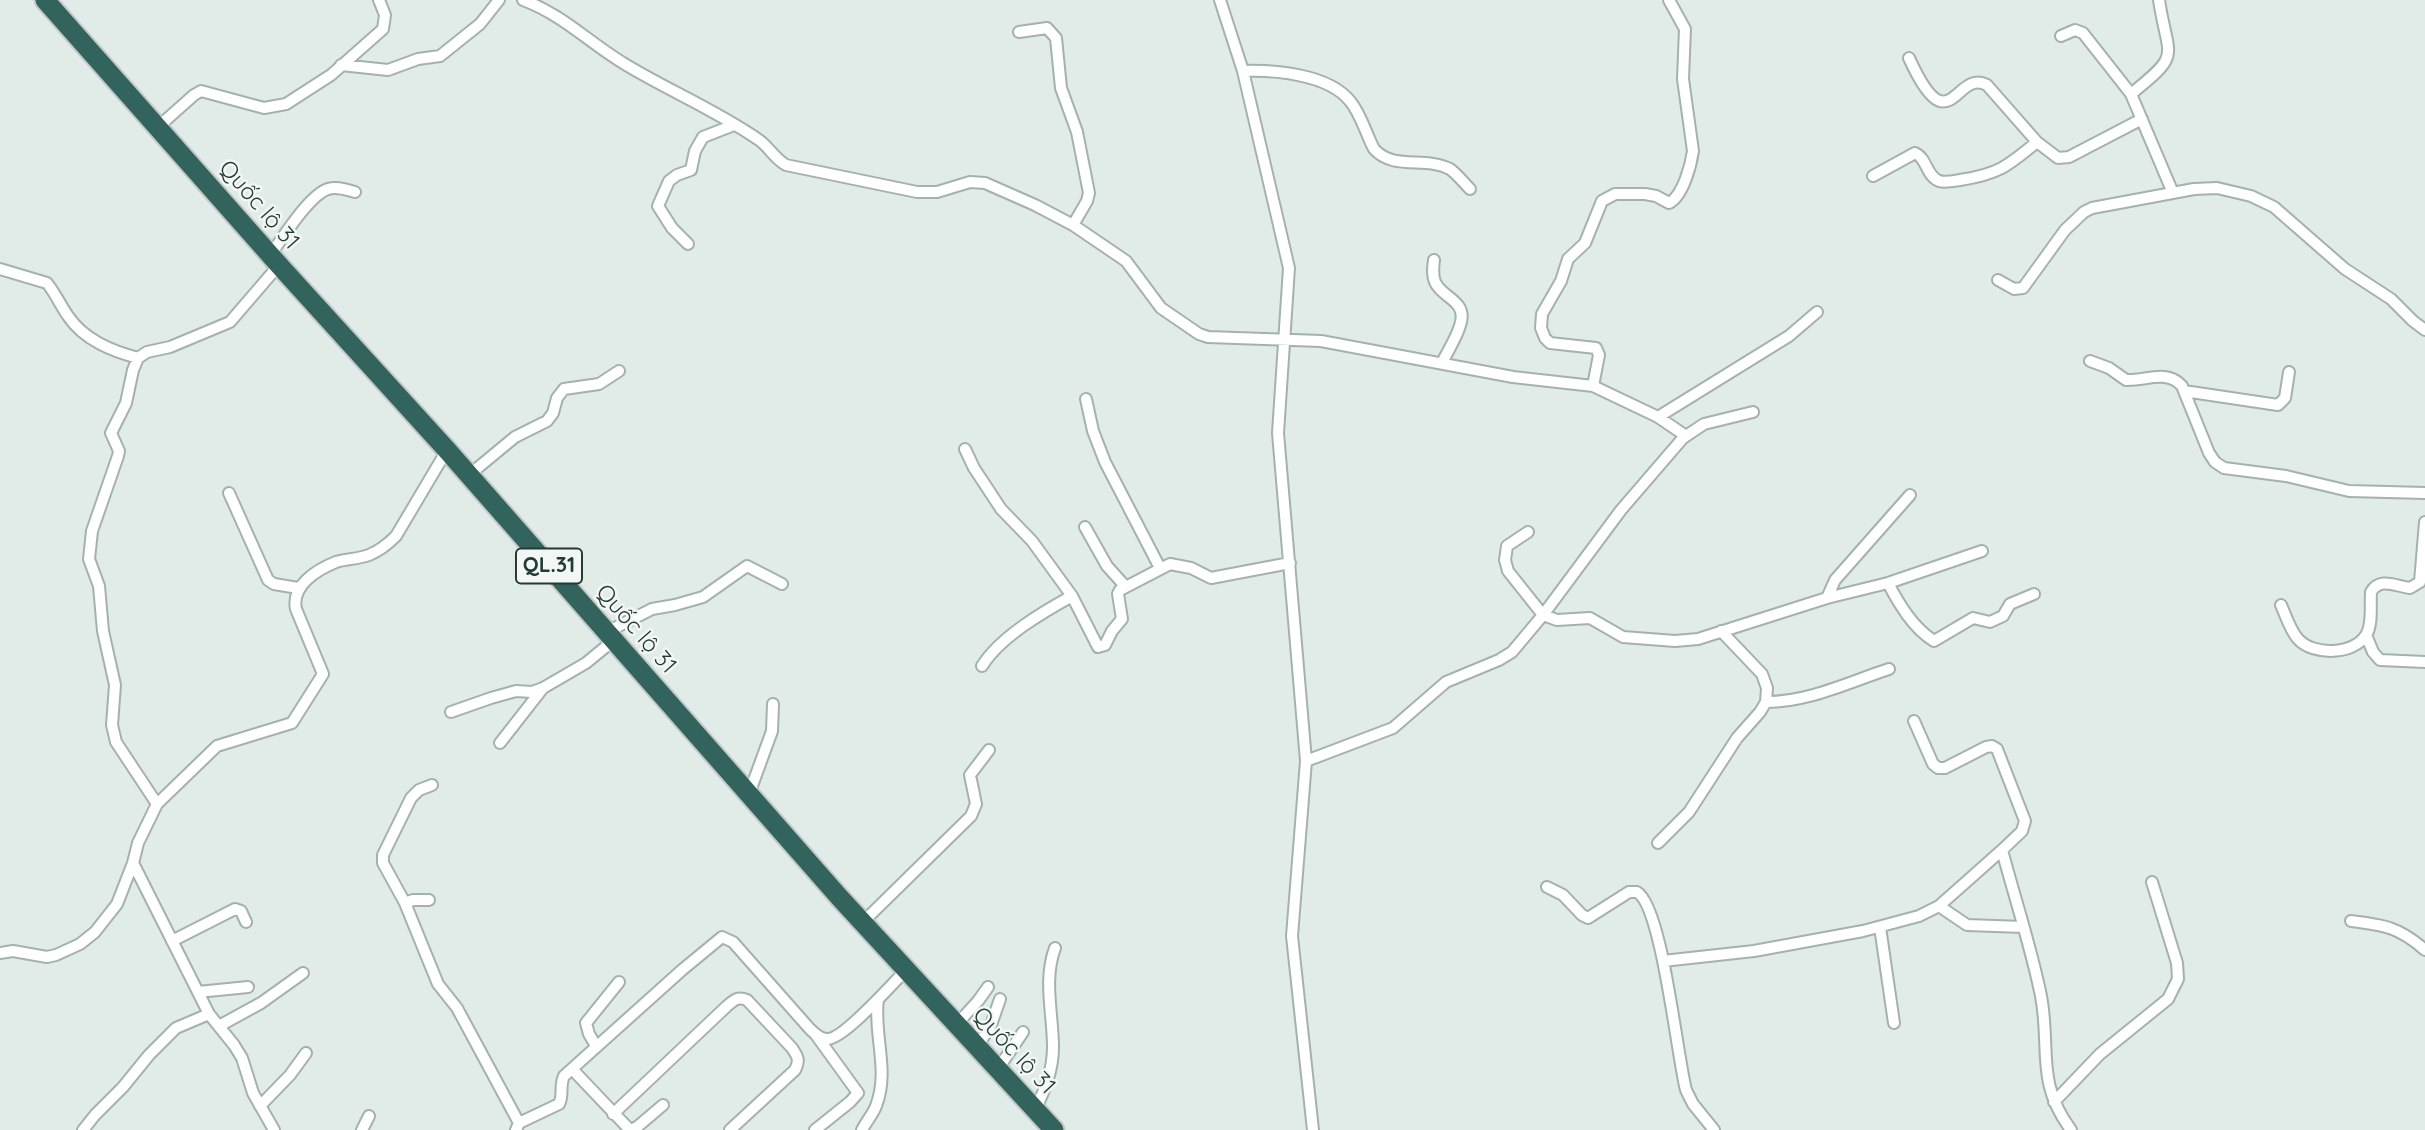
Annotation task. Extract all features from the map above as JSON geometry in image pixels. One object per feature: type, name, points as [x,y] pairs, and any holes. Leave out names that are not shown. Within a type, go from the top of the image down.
[{"type":"highway","name":"Quốc lộ 31","points":[[45,0],[274,260],[612,634],[863,922],[1054,1130]]},
{"type":"street","points":[[158,127],[201,91],[264,108],[277,107],[295,99],[383,29],[385,15],[379,0]]},
{"type":"street","points":[[341,65],[388,70],[422,57],[440,56],[480,24],[499,0]]},
{"type":"street","points":[[523,0],[560,17],[622,62],[761,141],[776,159],[797,169],[917,192],[937,192],[970,182],[985,183],[1035,205],[1073,225],[1126,261],[1161,308],[1199,334],[1219,338],[1321,341],[1513,377],[1593,386],[1658,417],[1686,436]]},
{"type":"street","points":[[1220,0],[1243,71],[1289,262],[1278,433],[1306,761],[1292,936],[1313,1130]]},
{"type":"street","points":[[1593,386],[1599,355],[1596,348],[1550,343],[1541,328],[1542,314],[1561,281],[1568,259],[1585,243],[1600,204],[1606,198],[1615,194],[1645,194],[1670,203],[1677,198],[1693,151],[1683,79],[1685,29],[1669,0]]},
{"type":"street","points":[[2131,94],[2160,70],[2168,57],[2169,47],[2159,0]]},
{"type":"street","points":[[1019,32],[1047,28],[1056,38],[1060,88],[1077,132],[1089,192],[1087,201],[1073,225]]},
{"type":"street","points":[[2061,36],[2075,30],[2083,33],[2131,94],[2173,193]]},
{"type":"street","points":[[1909,58],[1920,81],[1933,98],[1942,101],[1950,100],[1973,83],[1984,83],[2037,142],[2055,157],[2065,158],[2142,119]]},
{"type":"street","points":[[1243,71],[1270,70],[1296,74],[1339,91],[1351,102],[1379,155],[1390,161],[1432,164],[1449,169],[1470,189]]},
{"type":"street","points":[[688,244],[672,228],[660,211],[659,203],[669,181],[691,170],[695,151],[703,137],[734,125]]},
{"type":"street","points":[[1873,176],[1915,153],[1921,155],[1931,174],[1939,181],[1982,176],[2004,168],[2037,142]]},
{"type":"street","points":[[157,804],[116,742],[113,724],[115,685],[103,631],[99,586],[89,559],[92,531],[119,451],[111,433],[126,402],[138,358],[147,352],[170,348],[230,322],[318,195],[342,188],[355,192]]},
{"type":"street","points":[[1998,280],[2014,289],[2023,288],[2065,230],[2087,210],[2194,188],[2217,188],[2251,196],[2285,215],[2345,270],[2391,299],[2425,330]]},
{"type":"street","points":[[1434,260],[1433,277],[1437,286],[1455,301],[1461,316],[1460,325],[1442,363]]},
{"type":"street","points":[[0,269],[49,285],[79,330],[94,341],[138,358]]},
{"type":"street","points":[[1658,417],[1789,336],[1817,312]]},
{"type":"street","points":[[2090,361],[2106,366],[2126,380],[2165,376],[2179,383],[2209,453],[2215,462],[2224,468],[2286,476],[2349,491],[2425,493]]},
{"type":"street","points":[[469,475],[515,437],[547,421],[564,389],[599,384],[619,370]]},
{"type":"street","points":[[2184,391],[2278,405],[2285,398],[2289,372]]},
{"type":"street","points":[[1086,399],[1093,431],[1105,462],[1160,568]]},
{"type":"street","points":[[1306,761],[1393,728],[1446,682],[1512,652],[1620,510],[1686,436],[1712,422],[1754,412]]},
{"type":"street","points":[[965,449],[1001,509],[1032,541],[1072,596],[1096,644],[1101,648],[1122,619],[1118,594],[1125,586],[1160,568],[1170,564],[1191,568],[1211,578],[1290,563]]},
{"type":"street","points":[[0,953],[13,951],[47,957],[68,951],[80,944],[95,932],[117,904],[138,843],[157,804],[217,746],[239,737],[286,726],[298,715],[323,674],[296,609],[294,601],[298,588],[329,565],[376,552],[396,537],[447,450]]},
{"type":"street","points":[[229,493],[268,580],[274,584],[298,588]]},
{"type":"street","points":[[1827,597],[1835,580],[1910,495]]},
{"type":"street","points":[[2425,522],[2420,582],[2410,588],[2385,583],[2374,587],[2371,592],[2366,635],[2373,652],[2380,660],[2425,662]]},
{"type":"street","points":[[1085,527],[1107,566],[1125,586]]},
{"type":"street","points":[[1528,532],[1507,546],[1505,560],[1516,583],[1542,615],[1557,620],[1590,618],[1616,634],[1633,638],[1683,641],[1827,597],[1888,583],[1982,551]]},
{"type":"street","points":[[452,712],[516,691],[531,692],[543,688],[586,663],[612,634],[652,609],[703,597],[747,566],[782,584]]},
{"type":"street","points":[[1888,583],[1899,605],[1920,630],[1934,640],[1973,618],[1990,622],[2003,616],[2010,604],[2034,594]]},
{"type":"street","points":[[982,666],[989,655],[1015,634],[1049,608],[1072,596]]},
{"type":"street","points":[[2281,605],[2297,638],[2312,649],[2340,651],[2366,635]]},
{"type":"street","points":[[1658,843],[1689,812],[1738,738],[1766,702],[1767,688],[1762,674],[1721,631]]},
{"type":"street","points":[[1766,702],[1808,697],[1889,668]]},
{"type":"street","points":[[500,743],[543,688]]},
{"type":"street","points":[[749,794],[772,731],[773,704]]},
{"type":"street","points":[[1663,961],[1754,951],[1880,927],[1920,916],[1939,906],[2022,831],[2025,821],[1997,749],[1989,746],[1945,768],[1938,768],[1933,764],[1914,721]]},
{"type":"street","points":[[863,922],[971,816],[976,804],[970,775],[989,750]]},
{"type":"street","points":[[432,785],[419,790],[411,798],[383,855],[383,863],[405,903],[438,984],[457,1008],[517,1127],[559,1104],[561,1082],[572,1069],[722,937],[733,942],[817,1035],[858,1093],[815,1130]]},
{"type":"street","points":[[2002,850],[2042,1003],[2046,1077],[2054,1101],[2071,1130]]},
{"type":"street","points":[[133,863],[209,1014],[242,1058],[244,1070],[274,1130]]},
{"type":"street","points":[[2054,1101],[2100,1054],[2168,999],[2176,987],[2179,972],[2177,963],[2152,881]]},
{"type":"street","points":[[1547,887],[1563,895],[1588,918],[1629,892],[1639,892],[1643,897],[1654,925],[1663,961],[1686,1090],[1693,1104],[1714,1130]]},
{"type":"street","points":[[405,903],[429,900]]},
{"type":"street","points":[[1939,906],[1967,925],[2023,927]]},
{"type":"street","points":[[172,942],[235,909],[241,911],[246,922]]},
{"type":"street","points":[[2351,921],[2393,928],[2410,937],[2425,950]]},
{"type":"street","points":[[1880,927],[1894,1023]]},
{"type":"street","points":[[1035,1110],[1044,1091],[1052,1062],[1049,974],[1055,948]]},
{"type":"street","points":[[817,1035],[832,1039],[845,1031],[906,970]]},
{"type":"street","points":[[219,1026],[261,1003],[303,973]]},
{"type":"street","points":[[596,1046],[586,1023],[619,982]]},
{"type":"street","points":[[198,992],[248,987]]},
{"type":"street","points":[[957,1024],[988,987]]},
{"type":"street","points":[[614,1114],[727,1006],[742,998],[747,1000],[792,1048],[798,1057],[798,1063],[795,1070],[730,1130]]},
{"type":"street","points":[[862,1130],[875,1109],[882,1079],[881,1050],[875,1023],[877,999]]},
{"type":"street","points":[[977,1046],[991,1025],[1000,999]]},
{"type":"street","points":[[83,1130],[176,1028],[209,1014]]},
{"type":"street","points":[[998,1069],[1023,1032]]},
{"type":"street","points":[[260,1106],[290,1075],[306,1053]]},
{"type":"street","points":[[572,1069],[630,1130],[637,1128],[663,1105]]},
{"type":"street","points":[[362,1130],[369,1116]]}]
